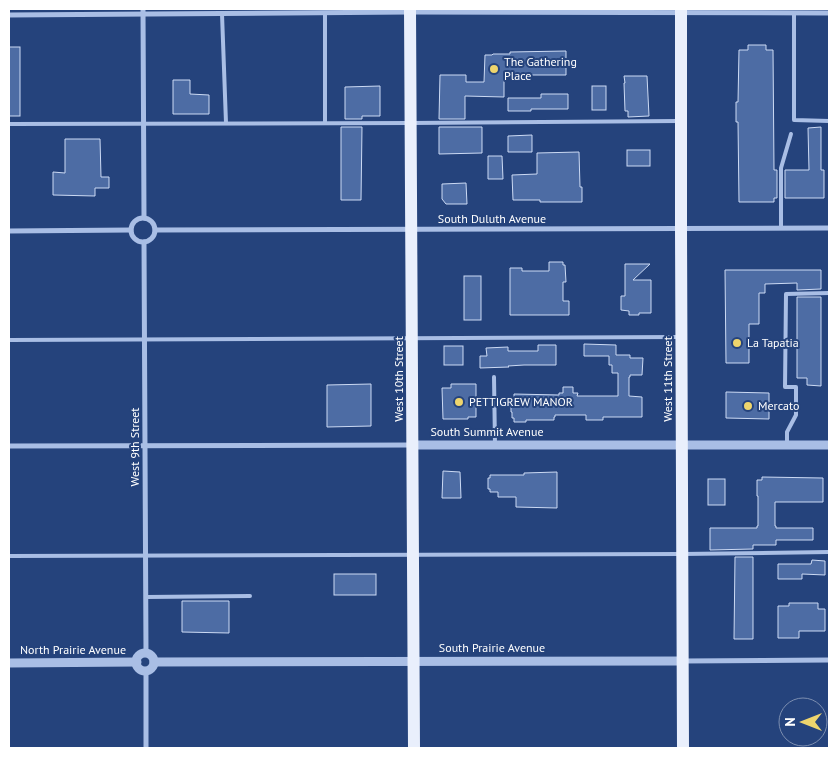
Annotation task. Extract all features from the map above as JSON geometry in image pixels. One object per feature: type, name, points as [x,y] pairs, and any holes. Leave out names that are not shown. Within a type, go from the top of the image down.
[{"type":"main road","name":"West 10th Street","points":[[410,10],[414,748]]},
{"type":"main road","name":"West 11th Street","points":[[681,11],[683,748]]},
{"type":"street","points":[[9,14],[143,12],[222,14],[325,13],[410,10],[829,13]]},
{"type":"street","points":[[143,12],[144,218]]},
{"type":"street","points":[[140,218],[144,218],[151,220],[155,230],[151,239],[144,242],[137,240],[131,230],[134,223],[140,218]]},
{"type":"street","name":"South Duluth Avenue","points":[[155,230],[829,228]]},
{"type":"street","points":[[9,231],[131,230]]},
{"type":"street","name":"West 9th Street","points":[[144,242],[146,653]]},
{"type":"street","name":"South Summit Avenue","points":[[9,446],[829,444]]},
{"type":"street","points":[[146,653],[151,655],[154,662],[152,667],[146,670],[146,748]]},
{"type":"street","name":"North Prairie Avenue","points":[[146,653],[140,654],[137,659],[139,667],[146,670]]},
{"type":"street","name":"South Prairie Avenue","points":[[154,662],[829,660]]},
{"type":"street","name":"North Prairie Avenue","points":[[9,662],[137,662]]},
{"type":"lane","points":[[324,123],[325,13]]},
{"type":"lane","points":[[794,13],[794,120],[829,121]]},
{"type":"lane","points":[[222,14],[226,123]]},
{"type":"lane","points":[[9,124],[681,121]]},
{"type":"lane","points":[[781,228],[782,168],[791,134]]},
{"type":"lane","points":[[787,444],[787,432],[796,415],[796,387],[785,387],[786,294],[829,293]]},
{"type":"lane","points":[[9,340],[682,337]]},
{"type":"lane","points":[[494,377],[495,445]]},
{"type":"lane","points":[[9,556],[829,552]]},
{"type":"lane","points":[[146,597],[250,596]]},
{"type":"building","points":[[748,45],[766,45],[766,50],[773,50],[774,170],[777,170],[777,198],[774,198],[774,202],[739,202],[736,102],[738,102],[739,50],[748,50]]},
{"type":"building","points":[[9,47],[20,47],[20,116],[9,116]]},
{"type":"building","points":[[566,51],[566,75],[504,75],[504,97],[465,96],[465,119],[439,119],[440,75],[466,75],[466,82],[484,82],[485,55],[510,54],[510,52]]},
{"type":"building","points":[[624,76],[647,76],[649,116],[628,117],[628,111],[625,111]]},
{"type":"building","points":[[173,80],[190,80],[190,94],[209,95],[209,114],[173,114]]},
{"type":"building","points":[[380,86],[380,116],[362,116],[362,119],[345,119],[345,87]]},
{"type":"building","points":[[592,86],[606,86],[606,110],[592,110]]},
{"type":"building","points":[[541,94],[568,94],[568,109],[508,111],[508,98],[541,98]]},
{"type":"building","points":[[341,127],[362,127],[361,200],[341,200]]},
{"type":"building","points":[[439,127],[482,127],[482,153],[439,154]]},
{"type":"building","points":[[821,127],[821,170],[824,170],[824,198],[785,198],[785,170],[809,170],[808,128]]},
{"type":"building","points":[[532,135],[532,152],[508,152],[508,136]]},
{"type":"building","points":[[65,139],[100,139],[101,177],[109,177],[109,188],[95,188],[95,196],[53,195],[53,172],[65,173]]},
{"type":"building","points":[[627,150],[650,150],[650,166],[627,166]]},
{"type":"building","points":[[579,152],[582,202],[513,200],[512,175],[537,174],[537,153]]},
{"type":"building","points":[[488,156],[502,156],[503,179],[488,179]]},
{"type":"building","points":[[466,183],[467,204],[446,204],[442,199],[442,184]]},
{"type":"building","points":[[549,262],[563,262],[563,265],[565,265],[566,282],[563,282],[563,301],[569,301],[569,315],[510,315],[510,268],[522,268],[522,271],[549,271]]},
{"type":"building","points":[[625,264],[650,264],[633,280],[651,280],[651,313],[629,315],[629,311],[621,310],[621,296],[625,296]]},
{"type":"building","points":[[725,270],[821,270],[821,289],[797,290],[797,283],[765,284],[765,293],[759,293],[759,324],[749,324],[749,363],[726,363]]},
{"type":"building","points":[[464,276],[481,276],[481,320],[464,320]]},
{"type":"building","points":[[797,297],[821,297],[821,386],[807,385],[807,378],[797,378]]},
{"type":"building","points":[[584,344],[616,345],[616,355],[630,355],[630,358],[643,358],[642,375],[630,375],[629,377],[629,396],[642,397],[642,417],[603,417],[603,420],[586,420],[586,415],[555,415],[554,420],[514,422],[511,402],[514,402],[514,394],[559,395],[559,393],[563,393],[563,387],[573,387],[573,393],[578,393],[577,396],[618,396],[618,373],[612,373],[612,365],[609,365],[609,356],[584,356]]},
{"type":"building","points":[[538,345],[556,345],[556,365],[480,368],[480,356],[487,356],[486,348],[508,347],[508,351],[538,351]]},
{"type":"building","points":[[444,346],[463,346],[463,365],[444,365]]},
{"type":"building","points":[[371,384],[371,426],[327,427],[327,385]]},
{"type":"building","name":"PETTIGREW MANOR","points":[[451,384],[476,384],[476,417],[468,417],[468,419],[443,419],[442,388],[451,388]]},
{"type":"building","name":"Mercato","points":[[726,392],[769,393],[769,419],[726,418]]},
{"type":"building","points":[[443,471],[460,472],[461,498],[442,498]]},
{"type":"building","points":[[557,472],[557,508],[516,507],[516,497],[498,497],[498,492],[490,492],[490,489],[488,489],[488,478],[490,478],[490,475],[524,475],[524,473]]},
{"type":"building","points":[[762,477],[823,478],[823,502],[775,502],[776,528],[813,528],[813,540],[776,540],[776,545],[753,545],[753,549],[710,550],[710,528],[757,528],[757,480],[762,480]]},
{"type":"building","points":[[708,479],[725,479],[725,505],[708,505]]},
{"type":"building","points":[[735,557],[753,557],[753,639],[734,639]]},
{"type":"building","points":[[812,560],[825,561],[825,575],[802,574],[802,579],[778,579],[778,564],[811,564]]},
{"type":"building","points":[[334,574],[376,574],[376,595],[334,595]]},
{"type":"building","points":[[182,601],[229,601],[229,633],[182,632]]},
{"type":"building","points":[[789,603],[818,603],[818,609],[825,609],[825,631],[799,631],[799,638],[778,638],[778,606],[789,606]]},
{"type":"place","name":"The Gathering Place","points":[[494,69]]},
{"type":"place","name":"La Tapatia","points":[[737,343]]},
{"type":"place","name":"PETTIGREW MANOR","points":[[459,402]]},
{"type":"place","name":"Mercato","points":[[748,406]]}]
